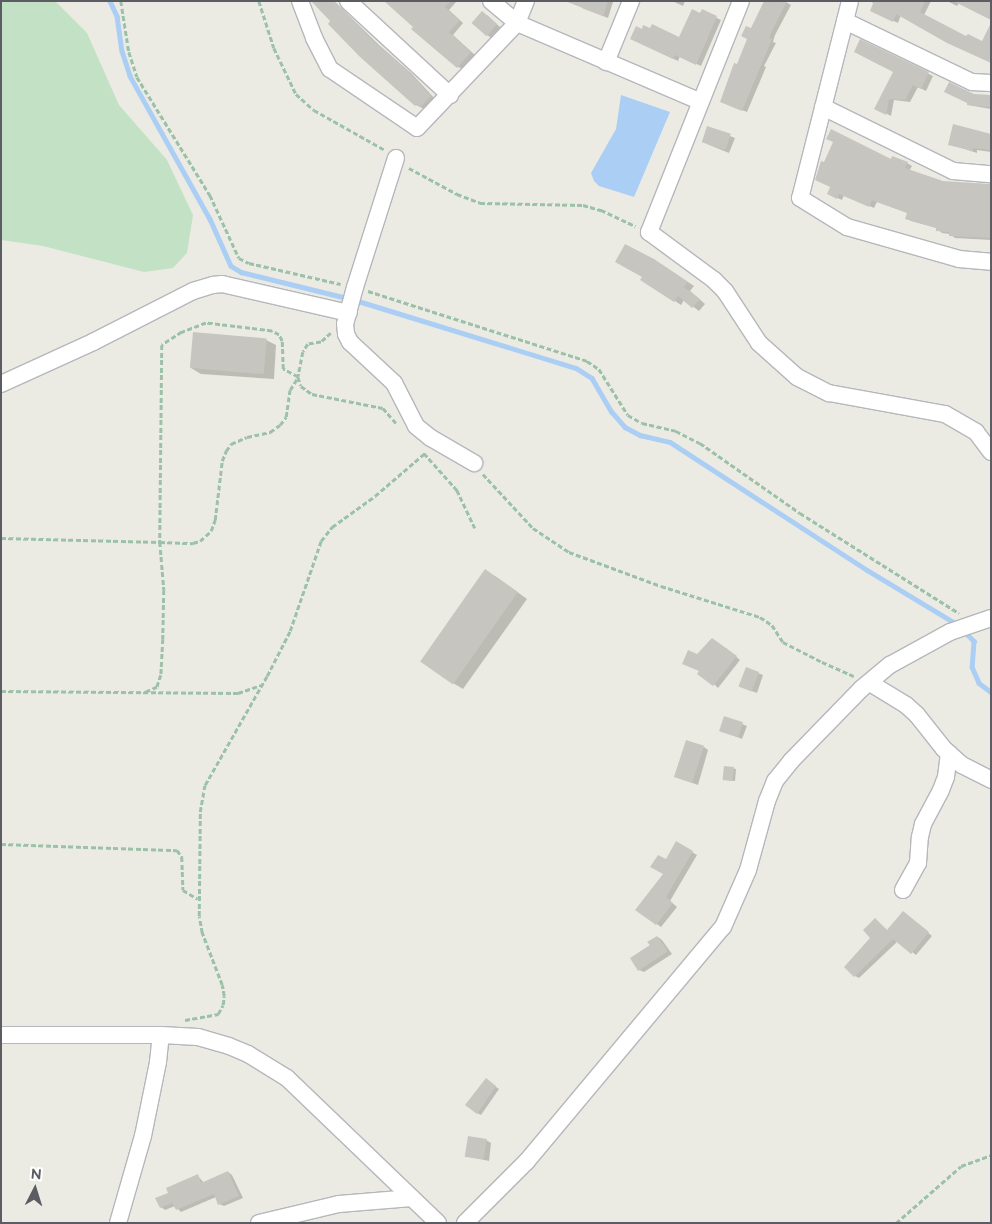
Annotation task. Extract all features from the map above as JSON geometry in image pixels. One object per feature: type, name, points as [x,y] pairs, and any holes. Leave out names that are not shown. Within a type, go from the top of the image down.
[{"type":"street","points":[[300,1],[330,69],[417,128],[517,24],[526,1]]},
{"type":"street","points":[[348,1],[450,94]]},
{"type":"street","points":[[491,1],[517,24],[699,101]]},
{"type":"street","points":[[606,62],[631,1]]},
{"type":"street","points":[[741,1],[699,101],[649,232],[714,280],[725,291],[759,343],[797,376],[829,393],[945,414],[976,432],[991,452]]},
{"type":"street","points":[[850,1],[800,198],[846,227],[959,259],[991,262]]},
{"type":"street","points":[[845,21],[972,82],[991,83]]},
{"type":"street","points":[[823,107],[953,171],[991,174]]},
{"type":"street","points":[[396,158],[354,287],[343,312],[345,324],[350,342],[394,383],[416,426],[431,438],[474,463]]},
{"type":"street","points":[[1,384],[93,342],[193,291],[213,285],[222,284],[343,312]]},
{"type":"street","points":[[465,1223],[527,1161],[723,927],[748,870],[767,802],[775,781],[791,761],[890,665],[919,647],[950,632],[984,620]]},
{"type":"street","points":[[870,683],[906,705],[949,753],[962,764],[991,780]]},
{"type":"street","points":[[902,890],[918,863],[923,824],[946,777],[949,753]]},
{"type":"street","points":[[1,1036],[161,1035],[198,1038],[229,1046],[248,1054],[287,1078],[438,1223]]},
{"type":"street","points":[[118,1223],[143,1136],[158,1062],[161,1035]]},
{"type":"street","points":[[259,1223],[338,1204],[412,1198]]},
{"type":"path","points":[[121,1],[129,52],[137,77],[210,195],[239,258],[249,263],[354,287],[587,361],[599,369],[628,415],[642,423],[676,431],[700,444],[800,513],[946,606],[984,620]]},
{"type":"path","points":[[259,1],[274,48],[296,94],[314,110],[373,141],[403,165],[457,194],[480,202],[583,206],[601,210],[649,232]]},
{"type":"path","points":[[1,538],[193,543],[211,531],[215,520],[222,461],[226,451],[232,444],[246,437],[270,432],[280,425],[286,416],[290,390],[298,377],[303,352],[308,344],[321,342],[330,336],[343,312]]},
{"type":"path","points":[[144,693],[157,687],[161,675],[164,590],[160,542],[162,345],[182,332],[206,323],[272,331],[279,334],[282,341],[283,368],[298,377],[301,386],[312,394],[383,408],[401,428]]},
{"type":"path","points":[[418,447],[457,490],[475,528]]},
{"type":"path","points":[[178,1021],[218,1014],[223,1006],[222,985],[202,933],[198,899],[200,812],[205,785],[263,684],[290,632],[321,541],[332,527],[375,496],[425,453]]},
{"type":"path","points":[[474,463],[533,528],[569,552],[661,586],[760,617],[772,625],[783,642],[870,683]]},
{"type":"path","points":[[1,691],[238,693],[263,684]]},
{"type":"path","points":[[1,844],[177,850],[182,858],[183,890],[198,899]]},
{"type":"path","points":[[896,1223],[961,1166],[991,1155]]},
{"type":"green space","points":[[1,1],[55,1],[87,33],[119,105],[167,160],[193,215],[187,253],[173,268],[144,272],[43,246],[1,240]]},
{"type":"water","points":[[621,95],[670,112],[634,197],[599,186],[594,181],[591,173],[616,129]]},
{"type":"building","points":[[311,1],[334,1],[373,41],[405,68],[431,96],[420,107],[417,104],[415,106],[359,56],[328,24],[330,21]]},
{"type":"building","points":[[384,1],[451,1],[445,7],[460,20],[449,32],[471,52],[457,68],[411,29],[413,27]]},
{"type":"building","points":[[565,1],[608,1],[603,16]]},
{"type":"building","points":[[764,1],[787,1],[771,33],[769,38],[772,39],[742,111],[720,102],[734,63],[737,64],[747,39],[741,36],[746,26],[751,28]]},
{"type":"building","points":[[874,1],[925,1],[920,12],[966,36],[968,34],[982,41],[991,23],[991,63],[947,43],[896,14],[893,22],[870,11]]},
{"type":"building","points":[[953,1],[991,1],[991,20]]},
{"type":"building","points":[[692,9],[700,13],[702,9],[717,16],[696,65],[675,55],[673,59],[630,39],[636,26],[642,29],[643,25],[650,28],[652,24],[679,37]]},
{"type":"building","points":[[482,11],[497,24],[487,36],[472,23]]},
{"type":"building","points":[[860,39],[929,72],[921,89],[913,85],[905,100],[889,99],[886,115],[874,109],[893,72],[854,52]]},
{"type":"building","points":[[949,82],[974,94],[991,95],[990,107],[967,105],[967,103],[944,92]]},
{"type":"building","points":[[953,124],[991,134],[991,150],[973,148],[973,151],[948,145]]},
{"type":"building","points":[[707,126],[731,134],[726,150],[702,142]]},
{"type":"building","points":[[831,129],[891,159],[892,156],[908,162],[905,168],[943,181],[991,184],[991,238],[949,236],[949,232],[936,231],[936,228],[905,219],[907,213],[872,200],[869,207],[839,194],[837,199],[827,194],[830,187],[815,180],[821,161],[824,162],[833,142],[826,139]]},
{"type":"building","points":[[625,244],[654,259],[688,282],[684,287],[700,299],[692,308],[678,296],[674,302],[640,280],[642,277],[615,262]]},
{"type":"building","points":[[193,332],[267,338],[264,374],[190,368]]},
{"type":"building","points":[[485,569],[518,592],[453,685],[420,662]]},
{"type":"building","points":[[712,638],[737,656],[713,686],[697,674],[699,671],[682,664],[688,650],[697,654]]},
{"type":"building","points":[[746,667],[759,672],[752,692],[738,687]]},
{"type":"building","points":[[724,716],[743,722],[738,737],[719,731]]},
{"type":"building","points":[[686,740],[704,746],[692,783],[674,777]]},
{"type":"building","points":[[724,766],[734,767],[732,781],[723,780]]},
{"type":"building","points":[[676,841],[693,851],[666,897],[673,903],[656,925],[635,910],[663,874],[650,867],[658,855],[666,859]]},
{"type":"building","points":[[903,911],[929,932],[911,954],[893,939],[854,977],[844,967],[870,938],[863,930],[875,918],[887,930]]},
{"type":"building","points":[[657,936],[668,951],[638,971],[630,958],[650,945],[647,942]]},
{"type":"building","points":[[486,1078],[496,1086],[477,1114],[465,1105]]},
{"type":"building","points":[[468,1136],[487,1139],[483,1160],[465,1157]]},
{"type":"building","points":[[228,1171],[239,1196],[218,1205],[214,1194],[176,1210],[172,1203],[160,1208],[155,1198],[168,1193],[166,1188],[198,1174],[201,1183]]},
{"type":"waterway","points":[[110,1],[117,16],[122,51],[130,76],[210,219],[231,266],[241,272],[355,300],[576,368],[592,378],[612,412],[625,427],[640,435],[670,442],[867,570],[958,625]]},
{"type":"waterway","points":[[965,632],[974,641],[972,667],[979,683],[991,692]]}]
